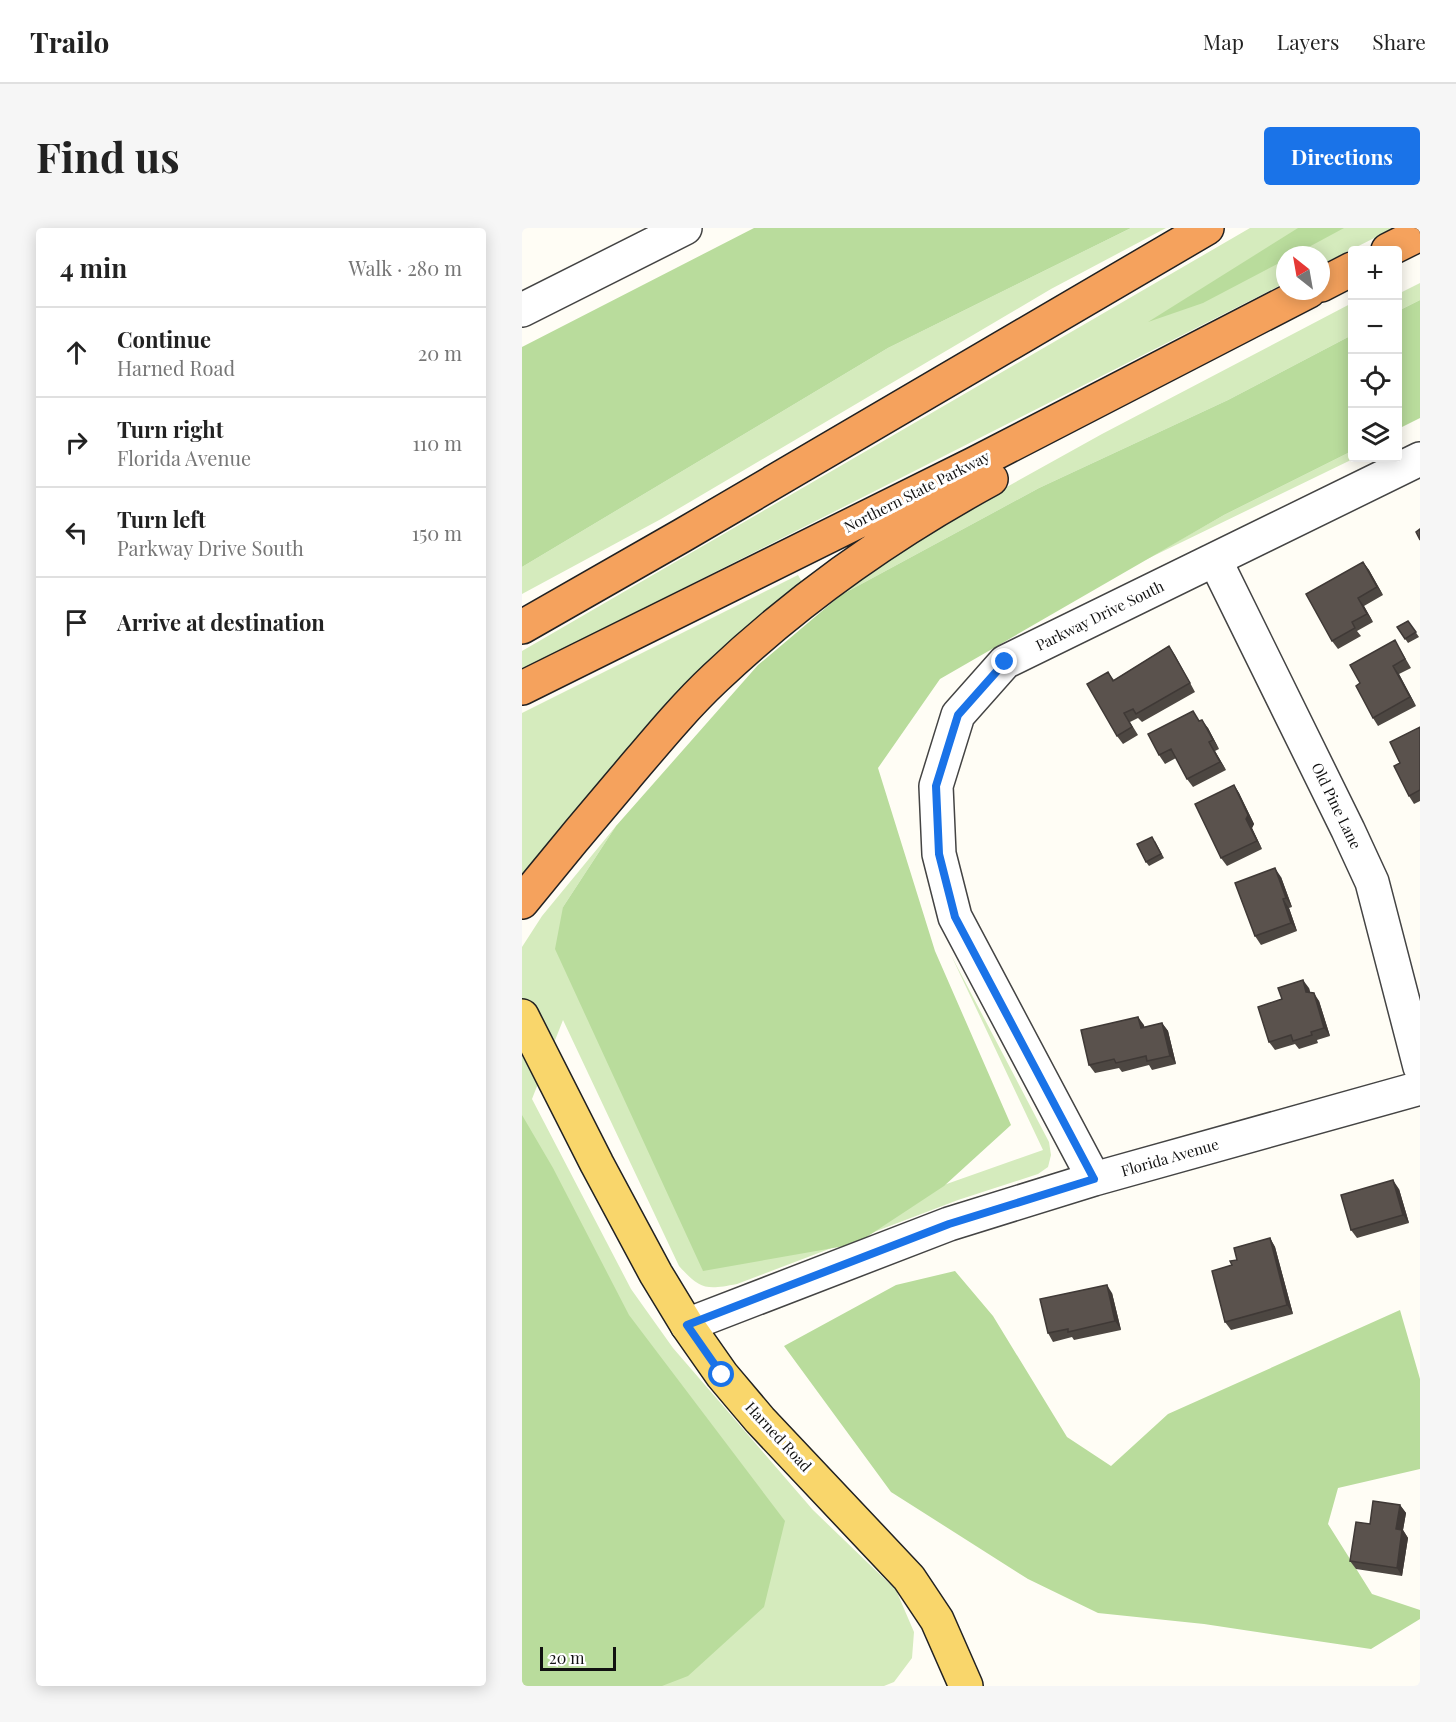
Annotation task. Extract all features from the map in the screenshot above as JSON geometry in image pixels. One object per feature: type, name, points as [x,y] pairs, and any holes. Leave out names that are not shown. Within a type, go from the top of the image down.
[{"type":"highway","points":[[522,627],[1207,228]]},
{"type":"highway","points":[[1396,246],[1420,234]]},
{"type":"highway","points":[[1330,280],[1348,272]]},
{"type":"highway","name":"Northern State Parkway","points":[[522,688],[964,469],[1292,300]]},
{"type":"highway","points":[[522,902],[677,717],[715,678],[778,623],[825,585],[868,555],[959,496],[999,475],[1140,379]]},
{"type":"main road","name":"Harned Road","points":[[529,1030],[645,1254],[687,1325],[722,1375],[760,1420],[909,1578],[937,1620],[966,1686]]},
{"type":"street","points":[[522,310],[685,228]]},
{"type":"street","name":"Parkway Drive South","points":[[1094,1179],[955,917],[939,854],[936,786],[958,715],[1005,662],[1420,459]]},
{"type":"street","name":"Old Pine Lane","points":[[1215,560],[1372,882],[1420,1067]]},
{"type":"street","name":"Florida Avenue","points":[[687,1325],[949,1224],[1094,1179],[1420,1088]]},
{"type":"green space","points":[[754,228],[1131,228],[888,348],[522,567],[522,347]]},
{"type":"green space","points":[[1131,228],[1166,228],[1051,289],[661,519],[522,594],[522,567],[888,348]]},
{"type":"green space","points":[[1250,228],[1394,228],[1358,246],[1348,246],[1348,251],[1330,260],[1330,246],[1276,246],[1276,288],[522,670],[522,651]]},
{"type":"green space","points":[[1298,228],[1344,228],[1311,246],[1276,246],[1276,265],[1203,303],[1148,322]]},
{"type":"green space","points":[[1420,283],[1420,300],[1402,309],[1402,292]]},
{"type":"green space","points":[[1420,300],[1420,418],[1402,427],[1402,354],[1402,309]]},
{"type":"green space","points":[[1348,305],[1348,337],[1228,400],[1039,488],[841,595],[915,538],[1102,434]]},
{"type":"green space","points":[[1348,337],[1348,453],[1224,515],[940,679],[878,768],[935,951],[1011,1125],[944,1186],[856,1244],[703,1271],[555,949],[563,907],[616,826],[758,665],[841,595],[1039,488],[1228,400]]},
{"type":"green space","points":[[1348,453],[1348,461],[1145,560],[1224,515]]},
{"type":"green space","points":[[798,575],[805,587],[699,680],[610,769],[522,880],[522,713]]},
{"type":"green space","points":[[616,826],[563,907],[703,1270],[1043,1150],[951,955],[1049,1142],[1051,1155],[1048,1167],[1038,1174],[958,1200],[737,1284],[711,1287],[699,1284],[679,1266],[563,1020],[532,1099],[631,1289],[673,1348],[813,1510],[896,1590],[914,1632],[912,1658],[894,1682],[884,1686],[522,1686],[522,947],[542,916]]},
{"type":"green space","points":[[522,1115],[553,1168],[629,1315],[785,1521],[764,1607],[688,1676],[662,1686],[522,1686]]},
{"type":"green space","points":[[955,1271],[993,1316],[1067,1437],[1111,1466],[1168,1414],[1400,1310],[1420,1379],[1420,1469],[1338,1488],[1328,1524],[1372,1594],[1420,1610],[1420,1619],[1371,1649],[1204,1624],[1098,1613],[1028,1579],[891,1492],[784,1346],[896,1285]]},
{"type":"building","points":[[1363,562],[1377,587],[1358,598],[1367,614],[1352,622],[1355,628],[1332,641],[1306,594]]},
{"type":"building","points":[[1408,621],[1416,632],[1405,639],[1397,627]]},
{"type":"building","points":[[1395,640],[1405,659],[1393,666],[1410,697],[1373,718],[1356,686],[1360,683],[1350,665]]},
{"type":"building","points":[[1169,646],[1190,683],[1136,714],[1133,709],[1124,713],[1132,727],[1117,736],[1087,684],[1108,672],[1113,681]]},
{"type":"building","points":[[1193,711],[1199,721],[1202,720],[1213,740],[1209,742],[1220,762],[1187,779],[1171,749],[1159,755],[1148,734]]},
{"type":"building","points":[[1420,727],[1420,790],[1409,796],[1394,766],[1400,763],[1390,742]]},
{"type":"building","points":[[1234,785],[1248,815],[1246,819],[1257,841],[1221,858],[1195,804]]},
{"type":"building","points":[[1152,837],[1161,854],[1146,862],[1137,844]]},
{"type":"building","points":[[1275,868],[1286,898],[1283,899],[1291,923],[1255,936],[1235,883]]},
{"type":"building","points":[[1303,980],[1306,992],[1314,993],[1324,1028],[1311,1032],[1312,1035],[1293,1041],[1291,1035],[1269,1042],[1258,1007],[1282,999],[1278,988]]},
{"type":"building","points":[[1138,1017],[1141,1028],[1162,1023],[1170,1056],[1147,1061],[1146,1056],[1116,1063],[1114,1059],[1089,1065],[1081,1030]]},
{"type":"building","points":[[1393,1180],[1403,1215],[1351,1230],[1341,1195]]},
{"type":"building","points":[[1270,1238],[1287,1305],[1225,1322],[1212,1271],[1232,1265],[1230,1261],[1237,1260],[1234,1248]]},
{"type":"building","points":[[1107,1285],[1115,1321],[1068,1332],[1068,1329],[1048,1333],[1040,1299]]},
{"type":"building","points":[[1373,1501],[1400,1505],[1396,1529],[1402,1530],[1397,1568],[1350,1561],[1356,1522],[1370,1524]]},
{"type":"route","points":[[722,1375],[687,1325],[949,1224],[1094,1179],[955,917],[939,854],[936,786],[958,715],[1005,662]]}]
